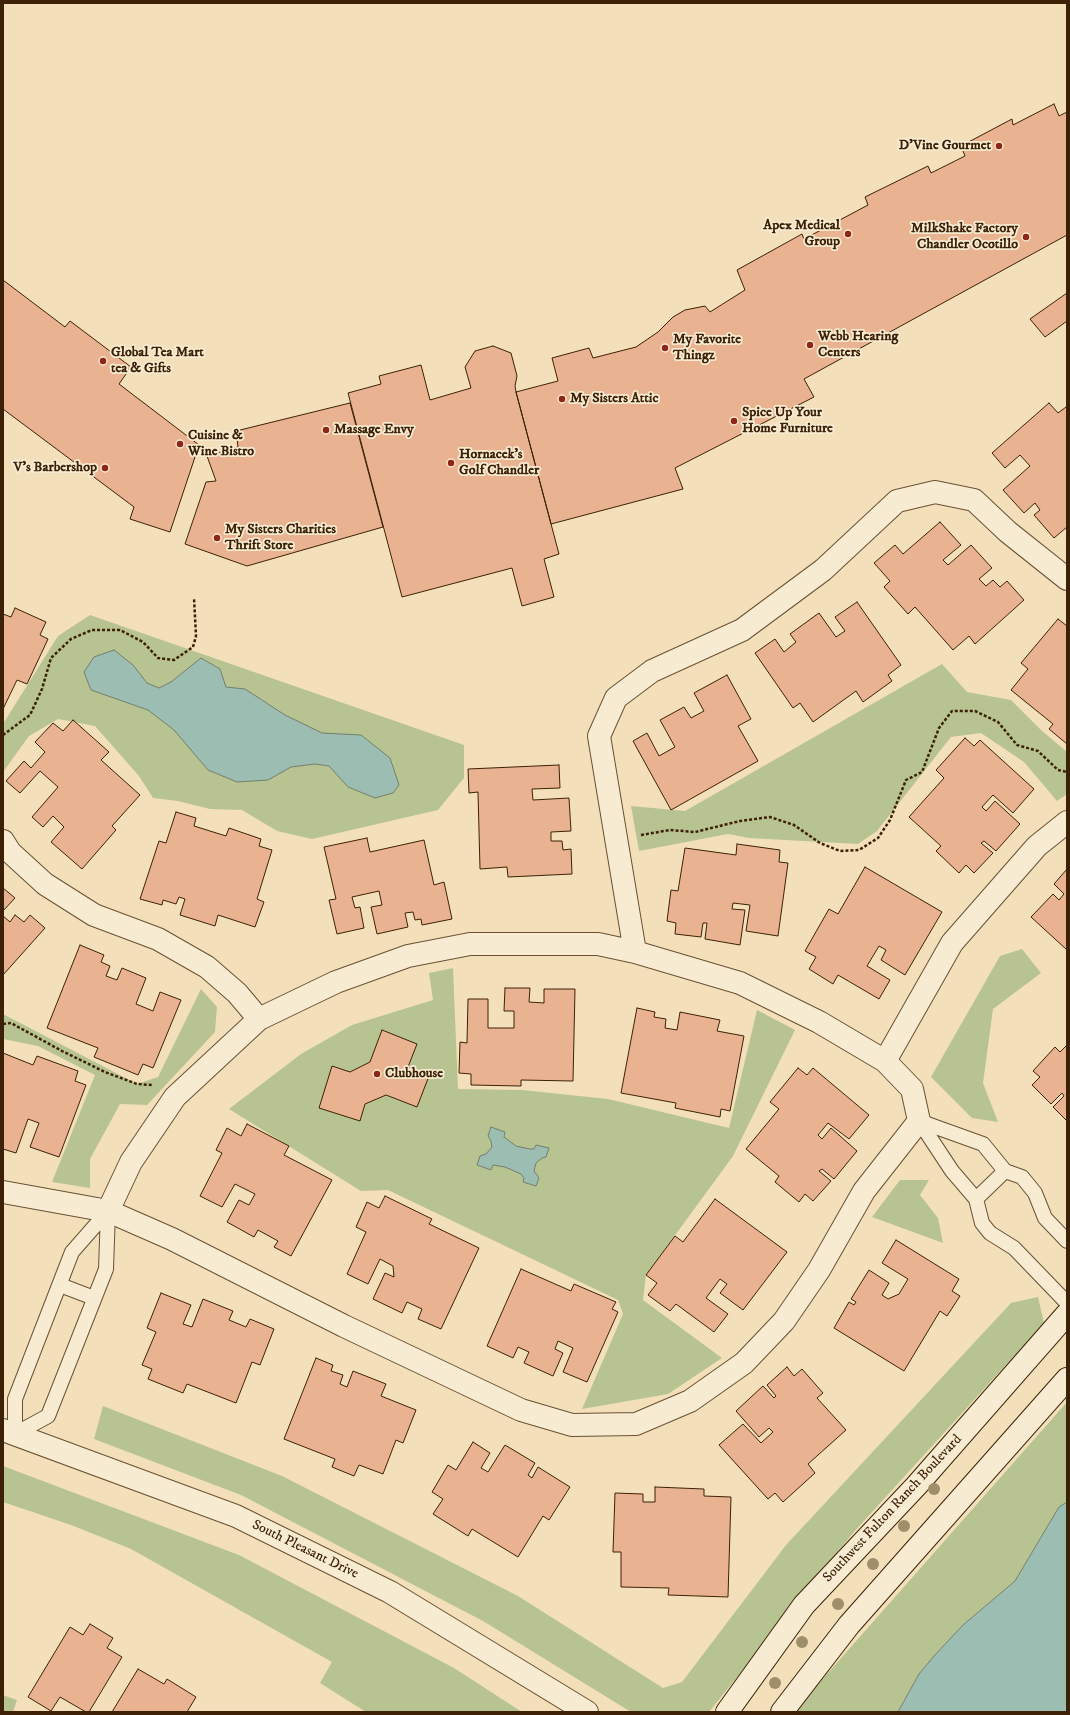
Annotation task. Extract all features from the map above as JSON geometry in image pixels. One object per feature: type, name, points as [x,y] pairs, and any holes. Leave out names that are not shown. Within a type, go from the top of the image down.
[{"type":"street","points":[[635,952],[599,736],[616,698],[652,671],[742,630],[823,570],[897,501],[935,492],[974,500],[1008,532],[1067,579]]},
{"type":"street","points":[[885,1061],[952,943],[1037,846],[1067,822]]},
{"type":"street","points":[[3,841],[10,852],[44,884],[94,915],[158,938],[207,967],[236,994],[259,1019]]},
{"type":"street","points":[[3,1192],[108,1211],[172,1239],[344,1326],[521,1410],[572,1424],[636,1424],[690,1401],[744,1363],[779,1326],[819,1270],[864,1191],[919,1121],[912,1089],[885,1061],[819,1022],[740,983],[635,952],[598,944],[470,944],[408,956],[336,982],[259,1019],[175,1097],[131,1162],[108,1211]]},
{"type":"street","name":"Southwest Fulton Ranch Boulevard","points":[[728,1712],[804,1605],[917,1485],[1067,1314]]},
{"type":"street","points":[[782,1712],[849,1625],[1067,1379]]},
{"type":"street","name":"South Pleasant Drive","points":[[9,1432],[236,1516],[390,1592],[587,1712]]},
{"type":"lane","points":[[919,1121],[983,1144],[1005,1171],[1022,1177],[1035,1193],[1045,1218],[1067,1241]]},
{"type":"lane","points":[[919,1121],[952,1171],[976,1199],[982,1223],[990,1233],[1014,1248],[1067,1303]]},
{"type":"lane","points":[[976,1199],[1005,1171]]},
{"type":"lane","points":[[9,1432],[15,1399],[72,1252],[108,1211]]},
{"type":"lane","points":[[9,1432],[48,1416],[106,1268],[108,1211]]},
{"type":"lane","points":[[60,1285],[94,1298]]},
{"type":"path","points":[[3,735],[30,715],[42,689],[51,658],[71,639],[92,630],[120,630],[143,642],[158,658],[174,660],[193,647],[196,636],[194,598]]},
{"type":"path","points":[[616,843],[637,835],[670,830],[695,832],[740,821],[770,817],[794,825],[820,844],[840,851],[859,850],[878,838],[890,820],[906,780],[922,772],[939,728],[952,711],[975,711],[998,722],[1017,745],[1038,751],[1058,770],[1067,772]]},
{"type":"path","points":[[3,1024],[11,1023],[62,1051],[105,1072],[137,1084],[155,1085],[175,1097]]},
{"type":"green space","points":[[90,615],[464,745],[464,778],[438,810],[312,839],[277,831],[242,810],[210,809],[178,801],[153,798],[139,776],[95,726],[58,719],[29,736],[3,772],[3,724],[58,636]]},
{"type":"green space","points":[[942,664],[967,692],[1011,700],[1041,730],[1067,752],[1067,794],[1057,801],[1024,762],[981,733],[951,737],[877,831],[858,844],[749,838],[728,834],[639,851],[631,806],[685,811]]},
{"type":"green space","points":[[1022,949],[1041,973],[993,1009],[983,1083],[998,1122],[972,1118],[931,1077],[1000,956]]},
{"type":"green space","points":[[453,968],[458,1089],[522,1090],[608,1099],[729,1128],[757,1010],[795,1030],[733,1156],[646,1275],[643,1300],[722,1358],[668,1394],[582,1409],[623,1314],[618,1300],[388,1190],[361,1191],[229,1109],[301,1054],[352,1025],[433,1000],[429,973]]},
{"type":"green space","points":[[201,989],[217,1007],[215,1032],[147,1105],[120,1104],[90,1159],[90,1188],[52,1182],[95,1075],[38,1046],[3,1039],[3,1014],[137,1084],[158,1077]]},
{"type":"green space","points":[[900,1180],[929,1180],[920,1195],[938,1218],[943,1243],[872,1217]]},
{"type":"green space","points":[[1038,1297],[1044,1323],[853,1533],[709,1712],[631,1712],[483,1621],[241,1495],[94,1439],[103,1406],[282,1476],[518,1596],[663,1688],[682,1682],[786,1545],[1011,1303]]},
{"type":"green space","points":[[1067,1402],[1067,1502],[1059,1507],[1015,1581],[963,1625],[919,1674],[898,1712],[797,1712],[820,1682]]},
{"type":"green space","points":[[3,1466],[239,1555],[454,1668],[522,1712],[366,1712],[320,1683],[332,1662],[131,1549],[71,1525],[3,1502]]},
{"type":"green space","points":[[3,1695],[17,1700],[13,1712],[3,1712]]},
{"type":"water","points":[[114,650],[133,665],[147,683],[159,688],[171,682],[201,658],[220,669],[226,687],[245,689],[285,715],[322,733],[361,735],[390,758],[399,785],[393,793],[375,798],[348,787],[329,766],[315,764],[291,767],[268,780],[237,782],[208,770],[174,730],[148,710],[91,690],[84,672],[94,657]]},
{"type":"water","points":[[491,1127],[505,1132],[504,1137],[516,1146],[534,1149],[536,1145],[549,1148],[546,1157],[542,1158],[536,1163],[534,1171],[539,1178],[536,1186],[523,1182],[524,1178],[521,1174],[505,1167],[493,1165],[491,1170],[477,1165],[480,1156],[486,1154],[492,1147],[488,1136]]},
{"type":"water","points":[[1067,1502],[1067,1712],[898,1712],[919,1674],[934,1656],[963,1625],[1015,1581],[1059,1507]]},
{"type":"building","points":[[1054,104],[1059,116],[1067,112],[1067,235],[804,379],[814,397],[675,468],[683,489],[551,524],[516,392],[558,381],[552,358],[589,348],[593,358],[636,347],[658,332],[673,317],[685,310],[705,306],[710,312],[745,290],[737,270],[802,234],[804,239],[868,205],[865,197],[928,166],[931,173],[965,156],[961,146],[1012,119],[1013,125]]},
{"type":"building","points":[[3,280],[65,327],[70,321],[131,367],[119,384],[199,445],[170,532],[130,519],[134,507],[3,409]]},
{"type":"building","points":[[1067,293],[1067,321],[1045,337],[1030,319]]},
{"type":"building","name":"Hornacek's Golf Chandler","points":[[493,346],[511,353],[517,376],[515,386],[516,392],[559,554],[544,559],[554,597],[522,606],[512,568],[402,597],[348,393],[381,384],[379,376],[421,365],[430,400],[471,388],[465,367],[475,351]]},
{"type":"building","points":[[350,403],[383,527],[247,566],[185,544],[206,482],[216,481],[207,456],[238,447],[236,431]]},
{"type":"building","points":[[1049,403],[1058,413],[1066,407],[1067,408],[1067,527],[1054,538],[1034,515],[1040,510],[1035,503],[1024,513],[1003,490],[1030,466],[1020,455],[1005,468],[992,453]]},
{"type":"building","points":[[940,522],[961,545],[943,560],[948,565],[971,545],[992,568],[979,579],[986,586],[993,580],[1000,587],[1007,581],[1024,600],[975,644],[969,636],[953,650],[915,607],[908,614],[884,587],[890,581],[874,563],[895,545],[903,554]]},
{"type":"building","points":[[857,602],[901,665],[888,675],[892,681],[863,702],[856,691],[813,722],[800,703],[793,708],[755,653],[775,639],[784,652],[796,642],[790,634],[819,613],[836,637],[845,631],[835,617]]},
{"type":"building","points":[[15,608],[46,622],[40,635],[48,639],[27,684],[17,680],[3,709],[3,614],[11,617]]},
{"type":"building","points":[[1058,619],[1067,626],[1067,744],[1049,729],[1053,724],[1011,690],[1028,669],[1021,663]]},
{"type":"building","points":[[727,675],[751,719],[738,726],[758,761],[671,810],[633,741],[647,733],[659,756],[675,747],[660,720],[684,707],[691,718],[704,711],[694,693]]},
{"type":"building","points":[[73,720],[109,752],[101,760],[140,795],[112,826],[116,830],[82,869],[51,842],[64,827],[53,816],[43,827],[32,817],[58,787],[40,771],[20,793],[6,781],[24,761],[31,768],[45,752],[35,742],[53,723],[63,731]]},
{"type":"building","points":[[965,738],[974,746],[980,740],[1034,789],[1013,813],[993,795],[982,807],[986,811],[995,801],[1020,824],[996,851],[984,841],[981,843],[993,853],[974,873],[966,865],[959,873],[936,851],[941,846],[909,817],[944,778],[936,770]]},
{"type":"building","points":[[559,765],[560,788],[532,789],[533,800],[569,798],[571,831],[551,832],[551,841],[562,841],[563,850],[571,849],[572,874],[508,877],[507,867],[480,869],[478,792],[469,793],[468,769]]},
{"type":"building","points":[[176,812],[196,818],[194,826],[226,836],[229,828],[261,839],[259,846],[272,850],[257,899],[264,902],[255,927],[218,915],[215,926],[180,915],[185,899],[179,897],[176,904],[163,900],[162,905],[140,899],[159,841],[166,843]]},
{"type":"building","points":[[367,838],[370,852],[424,840],[434,885],[444,882],[452,919],[422,925],[421,919],[415,920],[413,912],[405,913],[408,927],[377,934],[371,907],[382,905],[379,891],[352,897],[355,908],[360,907],[364,928],[337,934],[329,900],[336,899],[324,847]]},
{"type":"building","points":[[737,844],[780,850],[779,862],[788,863],[778,936],[746,931],[750,905],[733,903],[732,909],[745,910],[740,945],[705,939],[707,923],[703,923],[701,937],[675,934],[676,923],[667,921],[671,890],[678,891],[685,848],[736,855]]},
{"type":"building","points":[[865,867],[942,912],[905,975],[881,960],[886,950],[879,946],[867,966],[890,980],[879,999],[838,975],[833,984],[809,969],[816,957],[805,951],[829,909],[838,914]]},
{"type":"building","points":[[1067,869],[1067,950],[1031,917],[1053,894],[1059,900],[1064,894],[1054,884]]},
{"type":"building","points":[[3,888],[15,898],[3,911]]},
{"type":"building","points":[[15,915],[24,922],[30,915],[45,928],[3,975],[3,916],[10,922]]},
{"type":"building","points":[[80,945],[104,955],[101,962],[110,966],[106,976],[117,980],[122,968],[146,978],[136,1004],[153,1011],[160,992],[181,1000],[153,1068],[143,1064],[138,1075],[94,1057],[98,1048],[47,1028]]},
{"type":"building","points":[[505,988],[530,988],[529,1002],[544,1003],[544,989],[575,989],[573,1081],[521,1080],[521,1086],[471,1085],[471,1074],[459,1073],[460,1042],[467,1043],[468,999],[488,999],[488,1028],[514,1028],[514,1011],[504,1011]]},
{"type":"building","points":[[637,1008],[655,1012],[654,1017],[666,1019],[665,1028],[677,1030],[680,1012],[720,1020],[717,1031],[744,1036],[730,1111],[721,1109],[720,1117],[675,1108],[676,1103],[621,1093]]},
{"type":"building","name":"Clubhouse","points":[[382,1030],[417,1044],[408,1067],[429,1076],[417,1107],[386,1095],[365,1104],[360,1121],[319,1108],[332,1066],[350,1072],[370,1062]]},
{"type":"building","points":[[1067,1045],[1067,1121],[1053,1107],[1064,1096],[1062,1093],[1051,1104],[1032,1085],[1040,1077],[1033,1071],[1055,1047],[1060,1052]]},
{"type":"building","points":[[3,1053],[33,1065],[37,1056],[78,1071],[75,1081],[86,1085],[59,1157],[30,1147],[39,1123],[28,1119],[16,1153],[3,1149]]},
{"type":"building","points":[[798,1068],[807,1075],[813,1068],[869,1115],[849,1139],[828,1123],[818,1135],[822,1139],[831,1128],[857,1151],[834,1179],[822,1169],[819,1171],[831,1181],[813,1201],[805,1194],[799,1202],[775,1182],[779,1176],[746,1149],[779,1109],[770,1102]]},
{"type":"building","points":[[247,1124],[289,1146],[284,1155],[332,1180],[291,1256],[274,1247],[278,1241],[258,1230],[254,1237],[227,1222],[239,1200],[249,1205],[255,1194],[235,1184],[222,1207],[200,1196],[222,1153],[216,1150],[227,1128],[241,1136]]},
{"type":"building","points":[[385,1196],[432,1219],[429,1224],[479,1248],[441,1329],[418,1319],[422,1309],[407,1302],[402,1313],[373,1299],[385,1273],[394,1277],[393,1266],[380,1259],[368,1284],[347,1274],[366,1232],[356,1227],[367,1202],[379,1208]]},
{"type":"building","points":[[715,1199],[787,1252],[743,1310],[720,1293],[727,1284],[720,1279],[706,1298],[728,1314],[714,1332],[676,1304],[670,1311],[648,1295],[657,1283],[646,1275],[675,1236],[683,1242]]},
{"type":"building","points":[[896,1240],[959,1279],[952,1291],[960,1296],[947,1316],[940,1311],[904,1371],[834,1328],[849,1302],[854,1305],[856,1302],[851,1299],[869,1270],[889,1283],[882,1295],[888,1299],[899,1294],[908,1279],[882,1263]]},
{"type":"building","points":[[521,1269],[571,1291],[574,1284],[616,1302],[612,1309],[618,1312],[587,1382],[563,1372],[573,1348],[558,1341],[555,1349],[563,1353],[553,1376],[524,1363],[529,1352],[518,1347],[513,1358],[487,1346]]},
{"type":"building","points":[[161,1293],[191,1305],[183,1324],[192,1327],[203,1299],[233,1311],[229,1320],[246,1327],[250,1319],[274,1329],[260,1365],[252,1362],[236,1403],[187,1384],[183,1393],[148,1379],[152,1369],[142,1365],[156,1332],[147,1328]]},
{"type":"building","points":[[316,1358],[333,1365],[331,1371],[343,1375],[340,1384],[347,1387],[353,1371],[386,1384],[381,1396],[416,1410],[403,1443],[396,1440],[383,1474],[359,1465],[354,1476],[332,1467],[335,1459],[284,1439]]},
{"type":"building","points":[[787,1367],[794,1376],[802,1369],[823,1393],[817,1398],[846,1430],[808,1464],[815,1473],[783,1502],[775,1493],[768,1499],[719,1445],[743,1424],[761,1443],[773,1432],[769,1428],[759,1437],[736,1411],[763,1386],[774,1398],[776,1396],[767,1385]]},
{"type":"building","points":[[473,1442],[490,1453],[481,1468],[488,1472],[505,1445],[535,1463],[528,1475],[532,1478],[538,1467],[570,1487],[549,1520],[543,1516],[518,1557],[472,1529],[468,1536],[433,1514],[443,1499],[432,1492],[448,1465],[456,1470]]},
{"type":"building","points":[[655,1487],[704,1489],[704,1496],[731,1497],[728,1597],[668,1595],[669,1588],[621,1587],[621,1552],[613,1552],[615,1493],[643,1494],[643,1502],[655,1502]]},
{"type":"building","points":[[90,1624],[113,1638],[107,1648],[122,1657],[89,1712],[86,1712],[60,1697],[51,1711],[28,1697],[70,1627],[83,1635]]},
{"type":"building","points":[[138,1669],[164,1684],[167,1679],[196,1697],[187,1712],[112,1712]]},
{"type":"place","name":"D'Vine Gourmet","points":[[999,146]]},
{"type":"place","name":"Apex Medical Group","points":[[848,234]]},
{"type":"place","name":"MilkShake Factory Chandler Ocotillo","points":[[1026,237]]},
{"type":"place","name":"Webb Hearing Centers","points":[[810,345]]},
{"type":"place","name":"My Favorite Thingz","points":[[665,348]]},
{"type":"place","name":"Global Tea Mart tea & Gifts","points":[[103,361]]},
{"type":"place","name":"My Sisters Attic","points":[[562,399]]},
{"type":"place","name":"Spice Up Your Home Furniture","points":[[734,421]]},
{"type":"place","name":"Massage Envy","points":[[326,430]]},
{"type":"place","name":"Cuisine & Wine Bistro","points":[[180,444]]},
{"type":"place","name":"Hornacek's Golf Chandler","points":[[451,463]]},
{"type":"place","name":"V's Barbershop","points":[[105,468]]},
{"type":"place","name":"My Sisters Charities Thrift Store","points":[[217,538]]},
{"type":"place","name":"Clubhouse","points":[[377,1074]]}]
